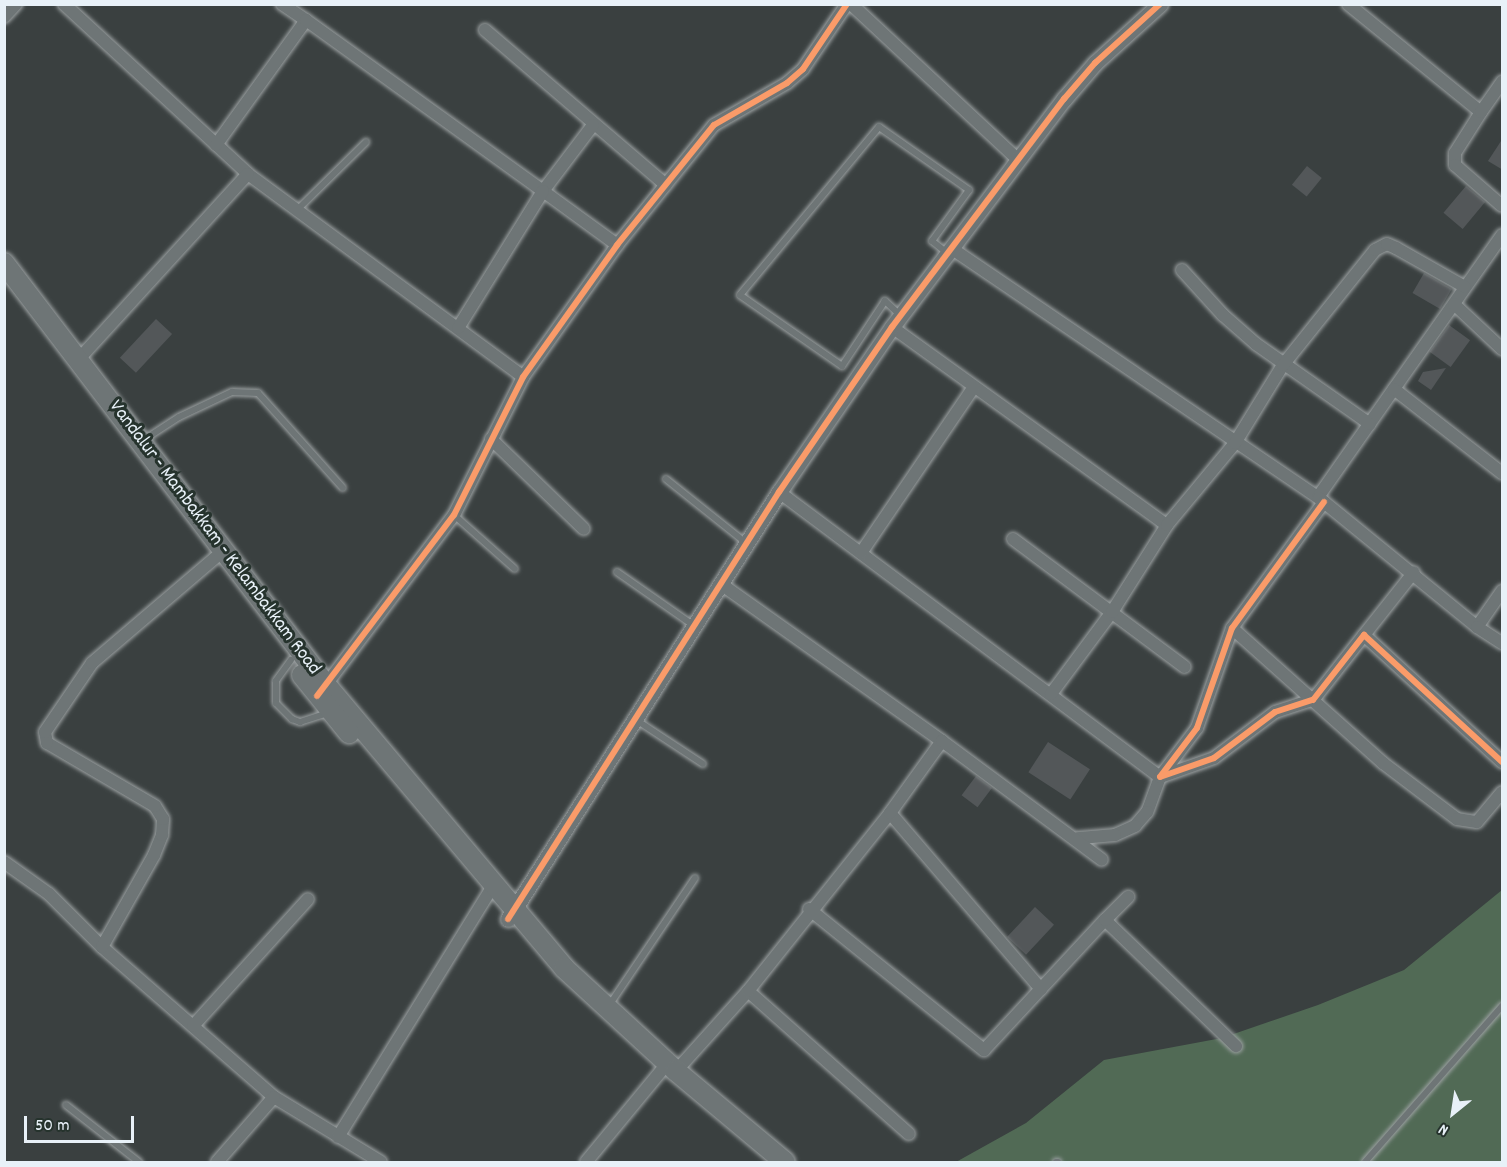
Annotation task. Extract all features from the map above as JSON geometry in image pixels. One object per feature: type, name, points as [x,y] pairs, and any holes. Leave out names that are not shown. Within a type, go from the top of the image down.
[{"type":"main road","name":"Vandalur - Mambakkam - Kelambakkam Road","points":[[4,263],[141,442],[322,690],[490,889]]},
{"type":"main road","name":"Vandalur - Mambakkam - Kelambakkam Road","points":[[4,282],[291,660],[322,690],[331,711],[512,914],[564,968],[766,1162]]},
{"type":"main road","name":"Vandalur - Mambakkam - Kelambakkam Road","points":[[512,914],[555,977],[785,1162]]},
{"type":"street","points":[[4,17],[16,4]]},
{"type":"street","points":[[64,4],[248,174],[523,377]]},
{"type":"street","points":[[282,4],[617,245]]},
{"type":"street","points":[[322,690],[454,514],[523,377],[617,245],[714,125],[787,83],[803,69],[849,4],[1018,160]]},
{"type":"street","points":[[512,914],[779,492],[896,321],[1095,63],[1160,4]]},
{"type":"street","points":[[1348,4],[1481,112]]},
{"type":"street","points":[[216,145],[306,20]]},
{"type":"street","points":[[485,30],[592,125],[666,185]]},
{"type":"street","points":[[1502,83],[1455,153],[1455,165],[1503,206]]},
{"type":"street","points":[[458,328],[543,191],[592,125]]},
{"type":"street","points":[[78,360],[248,174]]},
{"type":"street","points":[[1077,838],[1115,835],[1136,826],[1147,812],[1160,777],[1197,728],[1232,628],[1321,500],[1394,388],[1503,236]]},
{"type":"street","points":[[1051,694],[1112,612],[1167,525],[1235,442],[1283,365],[1381,246],[1396,248],[1465,287]]},
{"type":"street","points":[[949,251],[1321,500],[1414,572],[1477,627],[1503,643]]},
{"type":"street","points":[[1182,270],[1223,315],[1283,365],[1370,424]]},
{"type":"street","points":[[1454,304],[1503,349]]},
{"type":"street","points":[[896,321],[974,387],[1167,525]]},
{"type":"street","points":[[861,553],[974,387]]},
{"type":"street","points":[[1394,388],[1503,473]]},
{"type":"street","points":[[491,439],[584,529]]},
{"type":"street","points":[[779,492],[1160,777]]},
{"type":"street","points":[[1013,539],[1185,667]]},
{"type":"street","points":[[102,947],[154,855],[162,835],[163,819],[155,806],[46,743],[45,732],[92,663],[215,558]]},
{"type":"street","points":[[1160,777],[1214,758],[1275,712],[1313,700],[1414,572]]},
{"type":"street","points":[[721,584],[1077,838],[1102,860]]},
{"type":"street","points":[[1477,627],[1503,591]]},
{"type":"street","points":[[1232,628],[1383,763],[1465,822],[1482,819],[1503,792]]},
{"type":"street","points":[[1364,635],[1503,762]]},
{"type":"street","points":[[586,1162],[669,1071],[748,991],[809,909],[890,813],[942,741]]},
{"type":"street","points":[[890,813],[1041,989]]},
{"type":"street","points":[[4,862],[49,894],[102,947],[274,1097],[381,1162]]},
{"type":"street","points":[[338,1137],[387,1062],[490,889]]},
{"type":"street","points":[[809,909],[984,1050],[1128,897]]},
{"type":"street","points":[[193,1026],[308,899]]},
{"type":"street","points":[[1105,920],[1236,1046]]},
{"type":"street","points":[[748,991],[909,1134]]},
{"type":"street","points":[[217,1162],[274,1097]]},
{"type":"lane","points":[[896,321],[885,301],[842,366],[740,295],[879,127],[969,190],[932,241],[949,251]]},
{"type":"lane","points":[[297,211],[366,142]]},
{"type":"lane","points":[[141,442],[179,417],[232,392],[258,393],[343,488]]},
{"type":"lane","points":[[666,479],[747,543]]},
{"type":"lane","points":[[454,514],[515,569]]},
{"type":"lane","points":[[617,572],[695,626]]},
{"type":"lane","points":[[291,660],[276,681],[276,703],[300,722],[331,711]]},
{"type":"lane","points":[[635,719],[703,764]]},
{"type":"lane","points":[[608,1008],[695,878]]},
{"type":"lane","points":[[1365,1162],[1503,1006]]},
{"type":"lane","points":[[66,1105],[139,1162]]},
{"type":"green space","points":[[1502,890],[1502,1162],[956,1162],[1026,1123],[1104,1060],[1222,1038],[1318,1005],[1404,970]]},
{"type":"building","points":[[1503,138],[1503,170],[1488,161]]},
{"type":"building","points":[[1307,166],[1322,178],[1307,197],[1292,185]]},
{"type":"building","points":[[1466,186],[1485,202],[1463,229],[1444,213]]},
{"type":"building","points":[[1424,273],[1452,289],[1440,309],[1412,293]]},
{"type":"building","points":[[156,319],[172,334],[136,373],[120,358]]},
{"type":"building","points":[[1449,325],[1470,340],[1451,367],[1430,352]]},
{"type":"building","points":[[1446,368],[1431,390],[1418,381],[1423,372]]},
{"type":"building","points":[[1048,742],[1090,769],[1070,799],[1028,772]]},
{"type":"building","points":[[976,776],[992,788],[978,807],[962,795]]},
{"type":"building","points":[[1035,907],[1054,925],[1026,955],[1007,937]]},
{"type":"cycle path","points":[[317,696],[454,515],[523,377],[617,245],[714,125],[787,83],[803,69],[847,4]]},
{"type":"cycle path","points":[[508,919],[779,492],[892,327],[1064,99],[1095,63],[1160,4]]},
{"type":"cycle path","points":[[1324,502],[1232,628],[1197,728],[1160,777],[1214,758],[1275,712],[1313,700],[1364,635],[1502,762]]}]
